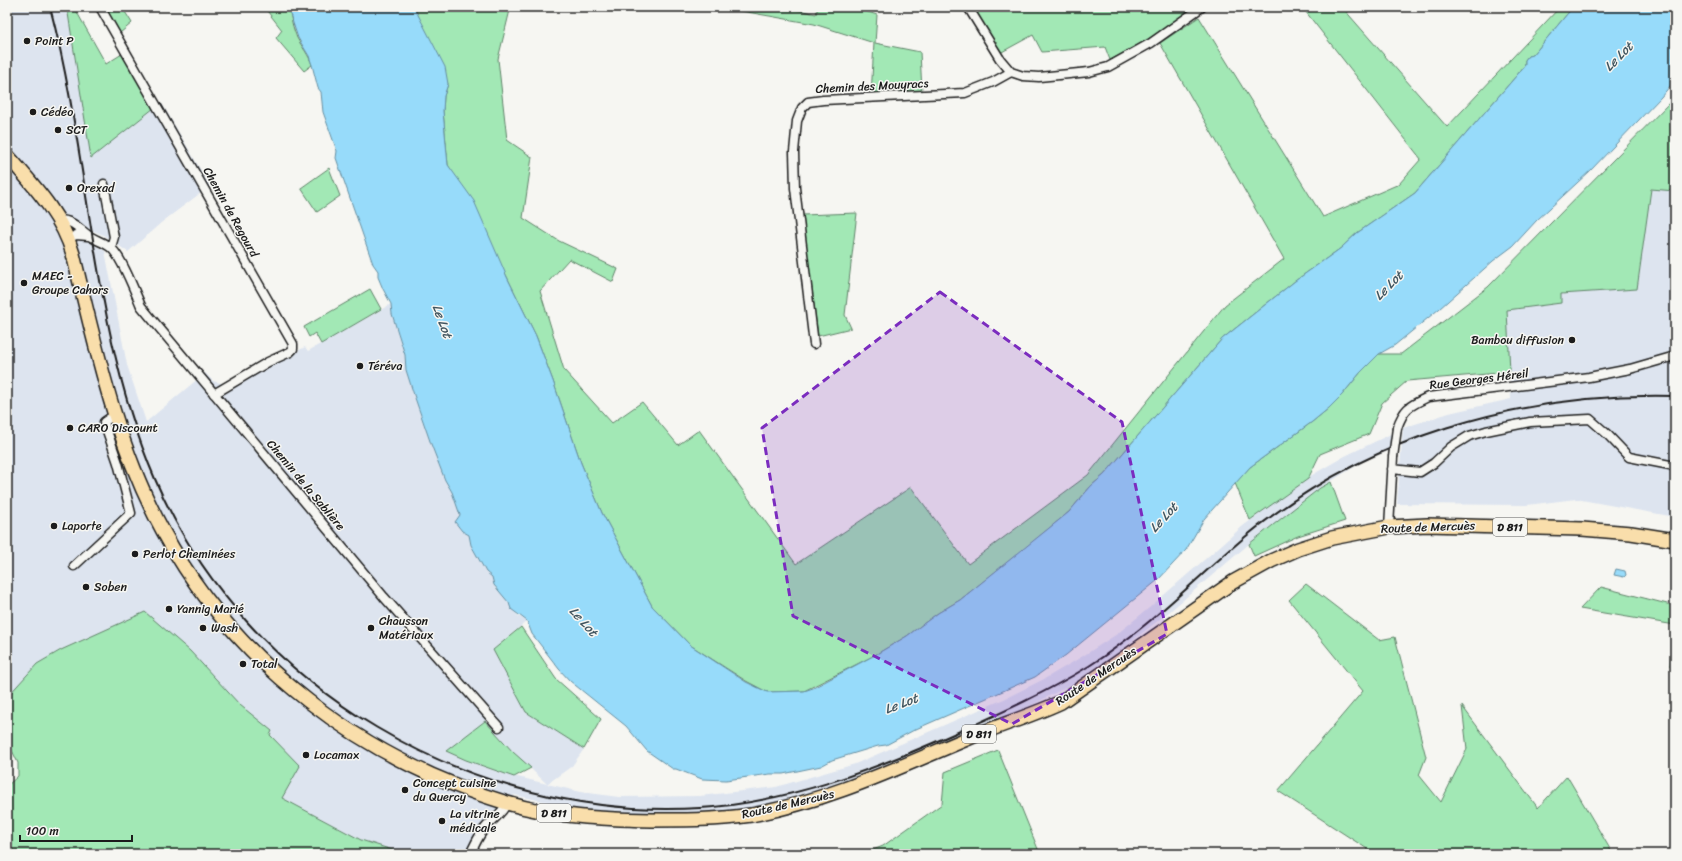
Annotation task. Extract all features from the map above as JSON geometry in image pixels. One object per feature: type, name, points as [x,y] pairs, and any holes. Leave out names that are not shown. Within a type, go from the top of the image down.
[{"type":"main road","name":"D 811","points":[[7,155],[59,220],[68,238],[114,415],[131,463],[147,500],[164,533],[207,601],[257,656],[307,702],[378,749],[450,783],[507,803]]},
{"type":"main road","name":"Route de Mercuès","points":[[507,803],[553,813],[602,820],[726,818],[748,815],[811,801],[847,790],[976,735],[1038,713],[1062,702],[1233,582],[1271,561],[1298,549],[1332,538],[1389,527],[1457,525],[1631,533],[1675,540]]},
{"type":"street","name":"Chemin de Regourd","points":[[100,7],[293,344],[293,349],[290,352],[268,362],[214,394]]},
{"type":"street","points":[[968,7],[1000,60],[1011,72],[1023,76],[1089,72],[1108,67],[1151,43],[1202,7]]},
{"type":"street","name":"Chemin des Mouyracs","points":[[814,344],[795,188],[794,152],[797,121],[802,108],[808,102],[823,100],[966,93],[994,82],[1011,72]]},
{"type":"street","points":[[59,220],[71,222],[88,236],[111,247],[114,237],[104,184]]},
{"type":"street","points":[[68,238],[76,235],[88,236]]},
{"type":"street","name":"Chemin de la Sablière","points":[[111,247],[118,256],[141,306],[384,597],[499,727]]},
{"type":"street","name":"Rue Georges Héreil","points":[[1389,527],[1392,469],[1397,428],[1402,414],[1406,410],[1428,397],[1589,377],[1630,369],[1675,356]]},
{"type":"street","points":[[74,566],[131,513],[118,463],[104,422],[114,415]]},
{"type":"street","points":[[1392,469],[1420,472],[1434,463],[1451,447],[1469,436],[1486,431],[1530,422],[1590,420],[1607,434],[1629,457],[1675,466]]},
{"type":"street","points":[[470,854],[482,832],[503,811],[507,803]]},
{"type":"highlighted area","points":[[940,292],[1122,422],[1167,634],[1012,724],[793,616],[762,428]]},
{"type":"shaded area","points":[[7,7],[67,7],[91,158],[161,102],[210,186],[162,222],[128,252],[103,235],[87,228],[89,242],[105,251],[127,365],[146,422],[205,373],[213,381],[221,383],[226,390],[305,347],[308,351],[391,304],[392,314],[405,355],[406,370],[414,395],[431,444],[445,480],[452,492],[460,515],[455,522],[462,531],[469,535],[471,545],[486,572],[492,577],[496,589],[500,591],[518,616],[527,621],[493,650],[526,712],[584,749],[572,766],[547,784],[581,792],[619,797],[700,796],[776,787],[855,764],[1004,699],[1046,678],[1117,634],[1243,526],[1312,475],[1345,456],[1391,434],[1390,450],[1362,462],[1320,488],[1249,544],[1169,612],[1117,653],[1072,684],[1034,704],[864,777],[817,793],[775,803],[735,810],[697,813],[621,813],[585,810],[514,795],[466,854],[405,854],[361,840],[282,798],[299,766],[270,735],[272,731],[240,705],[145,612],[61,650],[37,664],[7,697]],"holes":[[[485,721],[513,752],[547,784],[501,773],[446,751]]]},
{"type":"shaded area","points":[[1651,188],[1675,191],[1675,517],[1576,499],[1527,505],[1397,504],[1403,428],[1449,413],[1511,399],[1507,310],[1561,303],[1561,294],[1637,289]]},
{"type":"green space","points":[[67,7],[74,7],[106,64],[122,54],[154,108],[91,158]]},
{"type":"green space","points":[[105,7],[122,7],[132,23],[120,33]]},
{"type":"green space","points":[[264,7],[290,7],[291,19],[297,38],[312,65],[304,71],[276,38],[282,30]]},
{"type":"green space","points":[[414,7],[513,7],[510,10],[498,59],[507,140],[532,157],[523,218],[559,241],[618,269],[613,282],[569,259],[540,291],[564,370],[612,423],[642,402],[678,445],[699,430],[796,564],[911,487],[968,564],[1088,475],[1225,305],[1284,259],[1160,43],[1199,17],[1323,217],[1399,184],[1421,159],[1302,7],[1342,7],[1447,127],[1560,7],[1573,7],[1533,55],[1528,56],[1525,60],[1525,65],[1517,75],[1415,193],[1357,233],[1341,248],[1295,281],[1222,339],[1104,475],[1091,486],[1069,512],[960,600],[938,613],[907,636],[875,655],[804,691],[767,692],[746,681],[690,645],[652,606],[602,513],[581,463],[536,336],[507,277],[448,165],[443,111],[444,96],[448,84]]},
{"type":"green space","points":[[719,7],[786,7],[816,14],[818,7],[853,7],[877,15],[875,43],[920,52],[922,92],[871,96],[874,43],[814,24]]},
{"type":"green space","points":[[972,7],[1196,7],[1150,38],[1110,60],[1105,47],[1042,52],[1033,35],[1000,53]]},
{"type":"green space","points":[[1675,97],[1675,191],[1651,189],[1637,289],[1561,294],[1561,303],[1507,310],[1510,372],[1407,381],[1382,403],[1369,434],[1320,454],[1308,479],[1250,520],[1235,483],[1250,467],[1329,408],[1379,354],[1401,354],[1488,287]]},
{"type":"green space","points":[[329,168],[340,196],[317,212],[301,188]]},
{"type":"green space","points":[[857,213],[845,315],[851,328],[818,336],[802,215]]},
{"type":"green space","points":[[370,289],[381,309],[321,344],[315,333],[309,337],[304,327]]},
{"type":"green space","points":[[1331,482],[1345,521],[1298,536],[1254,556],[1249,544],[1320,488]]},
{"type":"green space","points":[[1306,584],[1379,640],[1395,637],[1426,757],[1419,775],[1441,802],[1467,749],[1462,706],[1538,808],[1567,776],[1613,854],[1375,854],[1278,791],[1363,691],[1289,600]]},
{"type":"green space","points":[[1601,587],[1675,606],[1675,625],[1580,609]]},
{"type":"green space","points":[[145,612],[190,651],[240,705],[272,731],[270,735],[300,766],[282,798],[361,840],[405,854],[7,854],[7,786],[18,776],[18,763],[7,740],[7,697],[37,664],[61,650]]},
{"type":"green space","points":[[1675,626],[1675,668],[1670,666]]},
{"type":"green space","points":[[521,627],[556,679],[601,719],[584,749],[526,712],[493,650]]},
{"type":"green space","points":[[485,721],[513,752],[531,768],[514,777],[466,760],[446,751]]},
{"type":"green space","points":[[998,750],[1040,854],[863,854],[883,846],[942,804],[945,772]]},
{"type":"water","name":"Le Lot","points":[[290,7],[414,7],[445,67],[448,84],[444,96],[443,111],[448,165],[474,201],[507,277],[536,336],[581,463],[602,513],[652,606],[690,645],[746,682],[767,692],[804,691],[813,688],[907,636],[938,613],[960,600],[1069,512],[1091,486],[1104,475],[1222,339],[1295,281],[1341,248],[1357,233],[1415,193],[1517,75],[1525,65],[1525,60],[1528,56],[1533,55],[1573,7],[1675,7],[1675,80],[1661,97],[1590,171],[1537,220],[1513,246],[1493,261],[1439,309],[1395,345],[1379,354],[1329,408],[1250,467],[1204,519],[1186,550],[1158,580],[1066,655],[1035,677],[916,729],[886,745],[832,760],[821,766],[783,774],[770,774],[726,780],[702,779],[673,769],[647,751],[626,726],[570,681],[532,634],[527,621],[511,609],[509,603],[494,585],[492,577],[486,572],[471,545],[469,535],[462,531],[455,522],[460,515],[452,492],[445,480],[431,444],[414,395],[406,370],[405,355],[392,314],[391,304],[378,277],[378,271],[373,264],[336,158],[337,151],[323,112],[321,92],[318,88],[309,56],[298,38],[290,14]]},
{"type":"water","points":[[1616,569],[1625,571],[1626,575],[1624,577],[1614,575]]},
{"type":"railway","points":[[50,7],[64,66],[104,305],[117,364],[134,422],[155,479],[195,554],[246,621],[307,679],[376,728],[452,765],[532,792],[615,806],[700,808],[734,805],[767,799],[832,782],[864,771],[927,746],[1008,709],[1041,693],[1089,666],[1110,652],[1150,621],[1245,537],[1292,502],[1341,472],[1393,447],[1447,428],[1502,412],[1559,402],[1617,397],[1675,396]]},
{"type":"place","name":"Point P","points":[[27,41]]},
{"type":"place","name":"Cédéo","points":[[33,112]]},
{"type":"place","name":"SCT","points":[[58,130]]},
{"type":"place","name":"Orexad","points":[[69,188]]},
{"type":"place","name":"MAEC - Groupe Cahors","points":[[24,283]]},
{"type":"place","name":"Bambou diffusion","points":[[1572,340]]},
{"type":"place","name":"Téréva","points":[[360,366]]},
{"type":"place","name":"CARO Discount","points":[[70,428]]},
{"type":"place","name":"Laporte","points":[[54,526]]},
{"type":"place","name":"Perlot Cheminées","points":[[135,554]]},
{"type":"place","name":"Soben","points":[[86,587]]},
{"type":"place","name":"Yannig Marié","points":[[169,609]]},
{"type":"place","name":"Wash","points":[[203,628]]},
{"type":"place","name":"Chausson Matériaux","points":[[371,628]]},
{"type":"place","name":"Total","points":[[243,664]]},
{"type":"place","name":"Locamax","points":[[306,755]]},
{"type":"place","name":"Concept cuisine du Quercy","points":[[405,790]]},
{"type":"place","name":"La vitrine médicale","points":[[442,821]]}]
